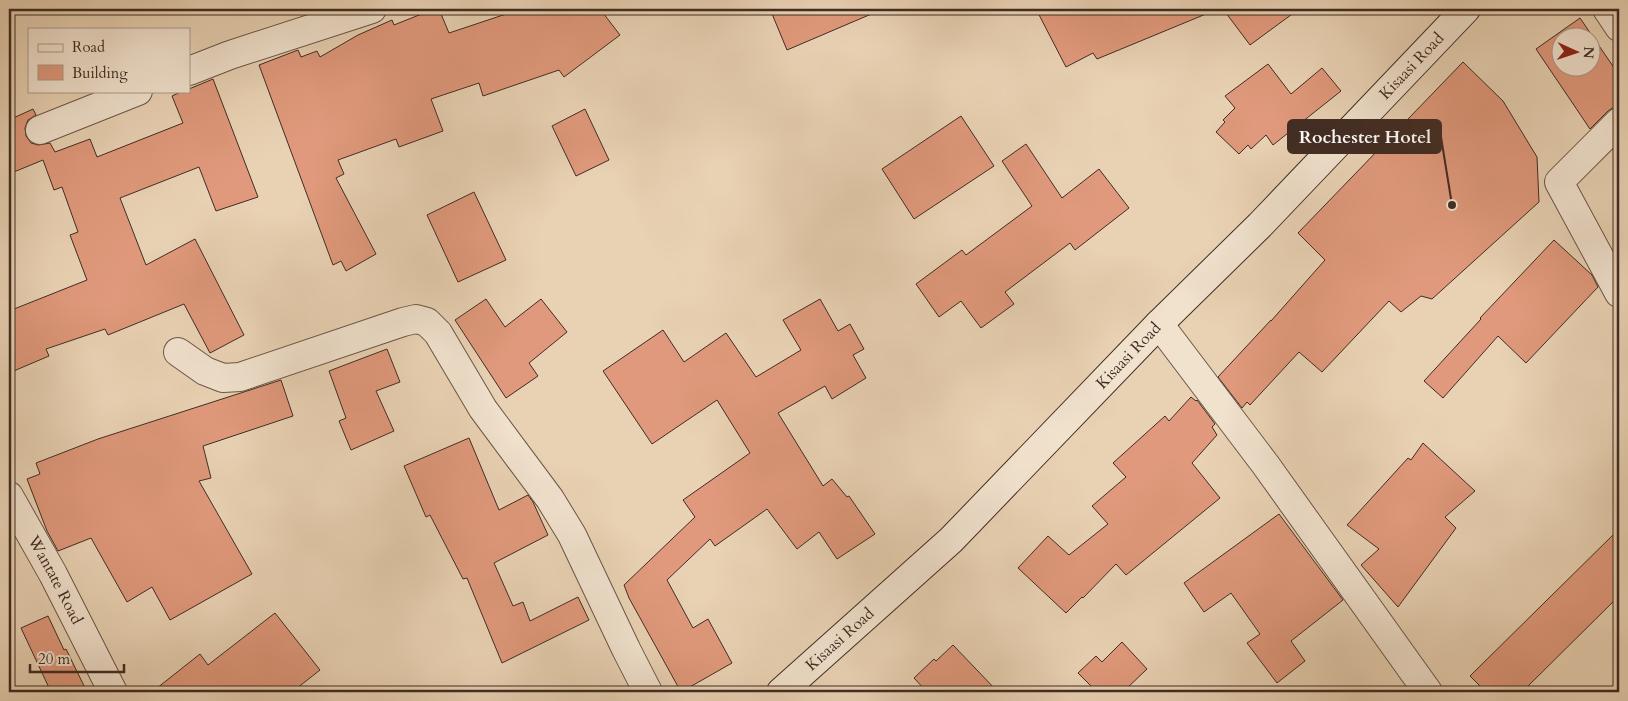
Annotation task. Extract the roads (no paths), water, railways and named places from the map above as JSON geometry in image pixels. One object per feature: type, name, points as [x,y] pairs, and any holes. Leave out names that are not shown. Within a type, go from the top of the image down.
[{"type":"street","points":[[190,71],[230,55],[372,9]]},
{"type":"street","name":"Kisaasi Road","points":[[781,692],[951,540],[1159,324],[1260,225],[1466,9]]},
{"type":"street","points":[[1607,9],[1619,27]]},
{"type":"street","points":[[40,130],[135,92]]},
{"type":"street","points":[[1619,122],[1558,182],[1619,293]]},
{"type":"street","points":[[178,352],[206,371],[223,378],[240,377],[416,318],[427,322],[438,333],[483,409],[550,499],[572,535],[648,692]]},
{"type":"street","points":[[1159,324],[1265,464],[1428,692]]},
{"type":"street","name":"Wantate Road","points":[[9,496],[53,574],[113,692]]},
{"type":"place","name":"Rochester Hotel","points":[[1452,205]]}]
